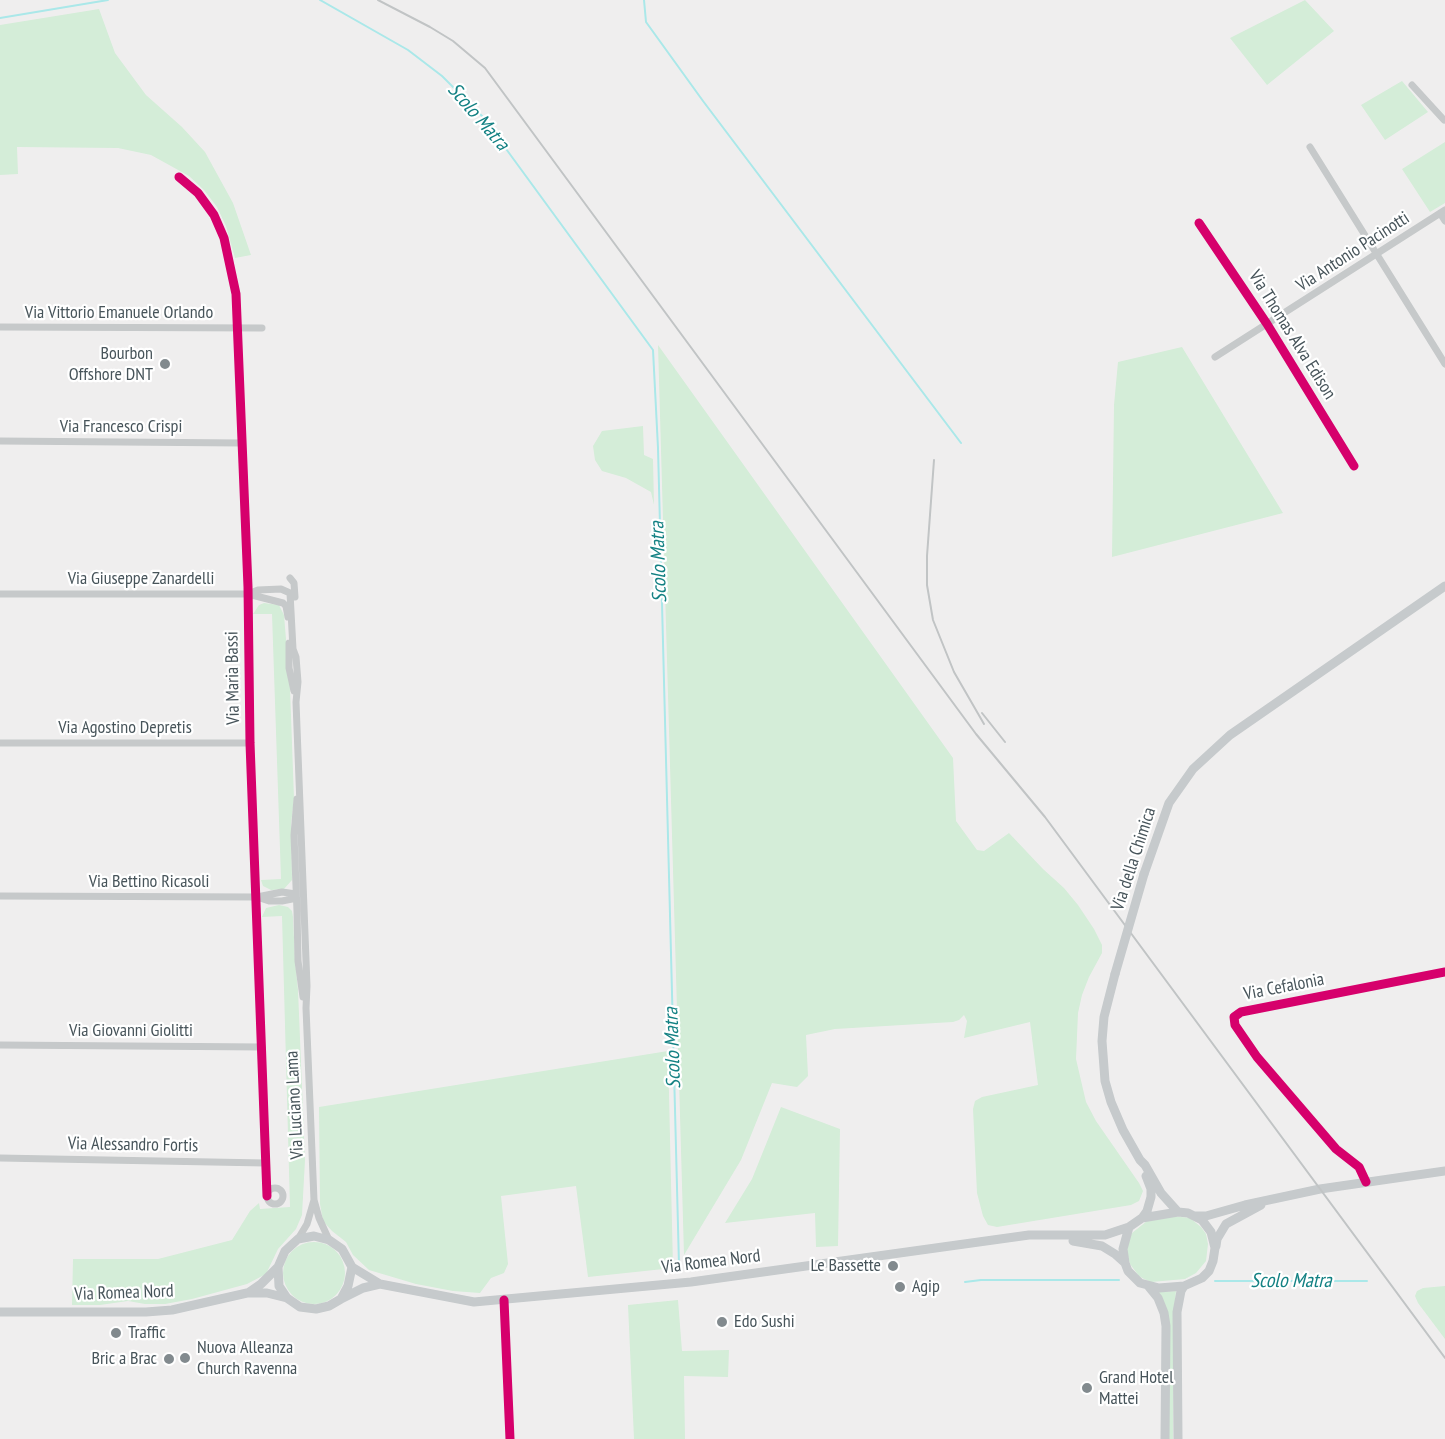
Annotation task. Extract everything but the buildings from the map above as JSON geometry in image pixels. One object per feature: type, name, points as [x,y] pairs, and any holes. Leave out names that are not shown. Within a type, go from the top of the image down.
[{"type":"main road","name":"Via della Chimica","points":[[1142,1218],[1152,1197],[1151,1189],[1140,1160],[1111,1102],[1105,1081],[1102,1041],[1104,1017],[1115,974],[1144,874],[1169,803],[1193,769],[1230,735],[1445,586]]},
{"type":"main road","name":"Via della Chimica","points":[[1140,1160],[1146,1165],[1161,1193],[1179,1212]]},
{"type":"main road","points":[[1165,1439],[1166,1326],[1164,1313],[1158,1298],[1149,1287],[1133,1277],[1125,1263],[1123,1249],[1129,1227],[1142,1218],[1179,1212],[1206,1216],[1272,1199],[1445,1171]]},
{"type":"main road","points":[[1149,1287],[1184,1286],[1202,1278],[1214,1261],[1217,1239],[1226,1224],[1272,1199]]},
{"type":"main road","points":[[1195,1216],[1202,1220],[1211,1232],[1215,1248]]},
{"type":"main road","name":"Via Romea Nord","points":[[352,1267],[380,1284],[474,1302],[691,1282],[1029,1235],[1105,1235],[1129,1227]]},
{"type":"main road","points":[[314,1236],[329,1240],[342,1249],[352,1267],[348,1286],[341,1299],[329,1306],[316,1309],[300,1307],[287,1298],[279,1286],[278,1267],[285,1251],[298,1239],[314,1236]]},
{"type":"main road","name":"Via Romea Nord","points":[[1047,1236],[1102,1246],[1125,1263]]},
{"type":"main road","name":"Via Romea Nord","points":[[248,1293],[278,1267]]},
{"type":"main road","name":"Via Romea Nord","points":[[341,1299],[363,1288],[380,1284]]},
{"type":"main road","points":[[1178,1439],[1177,1312],[1184,1286]]},
{"type":"main road","name":"Via Romea Nord","points":[[0,1312],[146,1312],[172,1310],[248,1293],[267,1293],[287,1298]]},
{"type":"street","points":[[1412,85],[1445,120]]},
{"type":"street","points":[[1310,147],[1445,364]]},
{"type":"street","name":"Via Maria Bassi","points":[[179,177],[198,193],[214,215],[224,238],[236,294],[267,1196]]},
{"type":"street","points":[[1442,211],[1445,221]]},
{"type":"street","name":"Via Antonio Pacinotti","points":[[1215,357],[1377,255],[1442,211]]},
{"type":"street","name":"Via Thomas Alva Edison","points":[[1199,223],[1267,324],[1354,466]]},
{"type":"street","name":"Via Vittorio Emanuele Orlando","points":[[0,327],[262,328]]},
{"type":"street","name":"Via Francesco Crispi","points":[[0,441],[242,443]]},
{"type":"street","name":"Via Luciano Lama","points":[[281,589],[288,585],[290,578],[294,583],[296,702],[314,1200],[329,1240]]},
{"type":"street","name":"Via Giuseppe Zanardelli","points":[[0,594],[248,594],[258,590],[281,589]]},
{"type":"street","name":"Via Luciano Lama","points":[[281,589],[290,593],[293,649],[296,657]]},
{"type":"street","name":"Via Luciano Lama","points":[[248,594],[276,600],[286,606],[290,668],[296,702]]},
{"type":"street","name":"Via Agostino Depretis","points":[[0,743],[250,743]]},
{"type":"street","name":"Via Luciano Lama","points":[[299,782],[294,835],[298,961],[306,1008]]},
{"type":"street","name":"Via Luciano Lama","points":[[296,894],[300,889],[299,845],[302,832]]},
{"type":"street","points":[[282,892],[289,890],[296,881]]},
{"type":"street","name":"Via Bettino Ricasoli","points":[[0,896],[257,897],[282,892],[296,894]]},
{"type":"street","points":[[282,902],[292,899],[296,894]]},
{"type":"street","name":"Via Luciano Lama","points":[[296,894],[300,896],[303,946],[306,958]]},
{"type":"street","points":[[257,897],[289,904],[297,911]]},
{"type":"street","name":"Via Cefalonia","points":[[1366,1182],[1359,1167],[1336,1149],[1257,1057],[1236,1025],[1234,1017],[1241,1012],[1445,972]]},
{"type":"street","name":"Via Giovanni Giolitti","points":[[0,1045],[262,1047]]},
{"type":"street","name":"Via Alessandro Fortis","points":[[0,1158],[266,1163]]},
{"type":"street","name":"Via Luciano Lama","points":[[298,1239],[307,1224],[314,1200]]},
{"type":"street","points":[[504,1300],[510,1439]]},
{"type":"green space","points":[[1305,0],[1334,31],[1267,85],[1230,38]]},
{"type":"green space","points":[[99,9],[115,53],[146,95],[182,127],[205,152],[233,203],[251,255],[235,258],[226,226],[217,207],[204,190],[189,176],[151,155],[118,148],[17,147],[18,174],[0,175],[0,25]]},
{"type":"green space","points":[[1402,81],[1428,112],[1385,140],[1361,105]]},
{"type":"green space","points":[[1445,142],[1445,203],[1430,212],[1402,169]]},
{"type":"green space","points":[[658,345],[953,758],[956,821],[977,850],[984,851],[1009,833],[1064,888],[1094,929],[1102,945],[1102,953],[1082,995],[1078,1013],[1076,1059],[1086,1102],[1096,1121],[1139,1183],[1143,1191],[1139,1201],[1131,1205],[997,1227],[988,1225],[983,1216],[977,1193],[973,1109],[975,1101],[982,1097],[1038,1085],[1030,1022],[964,1038],[967,1021],[964,1015],[953,1022],[835,1029],[806,1035],[808,1076],[797,1087],[772,1083],[741,1160],[684,1255]]},
{"type":"green space","points":[[1182,347],[1283,513],[1112,557],[1114,405],[1118,362]]},
{"type":"green space","points":[[643,426],[644,455],[653,459],[654,505],[651,492],[626,478],[602,471],[595,460],[593,446],[602,431]]},
{"type":"green space","points":[[264,603],[279,605],[284,615],[290,688],[294,799],[291,824],[292,880],[284,889],[271,890],[263,886],[261,880],[281,879],[272,614],[253,614],[259,605]]},
{"type":"green space","points":[[279,905],[288,907],[292,911],[298,990],[305,1160],[302,1215],[296,1229],[278,1249],[266,1274],[247,1284],[165,1304],[128,1301],[100,1305],[72,1305],[73,1259],[158,1259],[232,1240],[250,1211],[259,1203],[260,1209],[290,1207],[282,916],[262,917],[266,908]]},
{"type":"green space","points":[[668,1051],[673,1268],[588,1277],[576,1186],[501,1196],[508,1264],[504,1273],[491,1278],[480,1293],[416,1284],[369,1270],[353,1255],[346,1242],[323,1221],[320,1204],[319,1107]]},
{"type":"green space","points":[[781,1107],[840,1129],[838,1246],[816,1247],[815,1213],[725,1223],[752,1179]]},
{"type":"green space","points":[[1172,1216],[1190,1218],[1201,1227],[1206,1234],[1208,1244],[1206,1261],[1196,1273],[1185,1279],[1151,1282],[1139,1276],[1130,1264],[1127,1252],[1128,1242],[1132,1233],[1147,1221]]},
{"type":"green space","points":[[308,1242],[320,1242],[336,1251],[343,1261],[345,1273],[343,1285],[336,1295],[320,1304],[308,1304],[297,1299],[288,1290],[283,1279],[283,1267],[288,1256],[297,1247]]},
{"type":"green space","points":[[1445,1286],[1445,1339],[1415,1296],[1417,1291],[1423,1288]]},
{"type":"green space","points":[[1176,1291],[1173,1319],[1173,1439],[1168,1439],[1168,1323],[1155,1292]]},
{"type":"green space","points":[[678,1300],[682,1351],[729,1350],[728,1377],[684,1376],[685,1439],[634,1439],[628,1305]]},
{"type":"waterway","points":[[0,18],[108,0]]},
{"type":"waterway","name":"Scolo Matra","points":[[320,0],[408,50],[442,76],[482,116],[653,350],[658,448],[679,1265]]},
{"type":"waterway","points":[[644,0],[646,22],[961,443]]},
{"type":"waterway","name":"Scolo Matra","points":[[965,1282],[1119,1280]]},
{"type":"waterway","name":"Scolo Matra","points":[[1215,1281],[1367,1281]]},
{"type":"railway","points":[[378,0],[453,41],[485,68],[976,734],[1045,817],[1445,1358]]},
{"type":"railway","points":[[934,460],[927,556],[927,585],[933,620],[954,672],[984,724]]},
{"type":"railway","points":[[982,713],[1005,742]]},
{"type":"cycle path","points":[[179,177],[198,193],[214,215],[224,238],[236,294],[248,587],[250,743],[267,1196]]},
{"type":"cycle path","points":[[1199,223],[1267,324],[1354,466]]},
{"type":"cycle path","points":[[1366,1182],[1359,1167],[1336,1149],[1257,1057],[1235,1025],[1234,1017],[1241,1012],[1445,972]]},
{"type":"cycle path","points":[[504,1300],[510,1439]]},
{"type":"place","name":"Bourbon Offshore DNT","points":[[165,364]]},
{"type":"place","name":"Le Bassette","points":[[893,1266]]},
{"type":"place","name":"Agip","points":[[900,1287]]},
{"type":"place","name":"Edo Sushi","points":[[722,1322]]},
{"type":"place","name":"Traffic","points":[[116,1333]]},
{"type":"place","name":"Nuova Alleanza Church Ravenna","points":[[185,1358]]},
{"type":"place","name":"Bric a Brac","points":[[169,1359]]},
{"type":"place","name":"Grand Hotel Mattei","points":[[1087,1388]]}]
